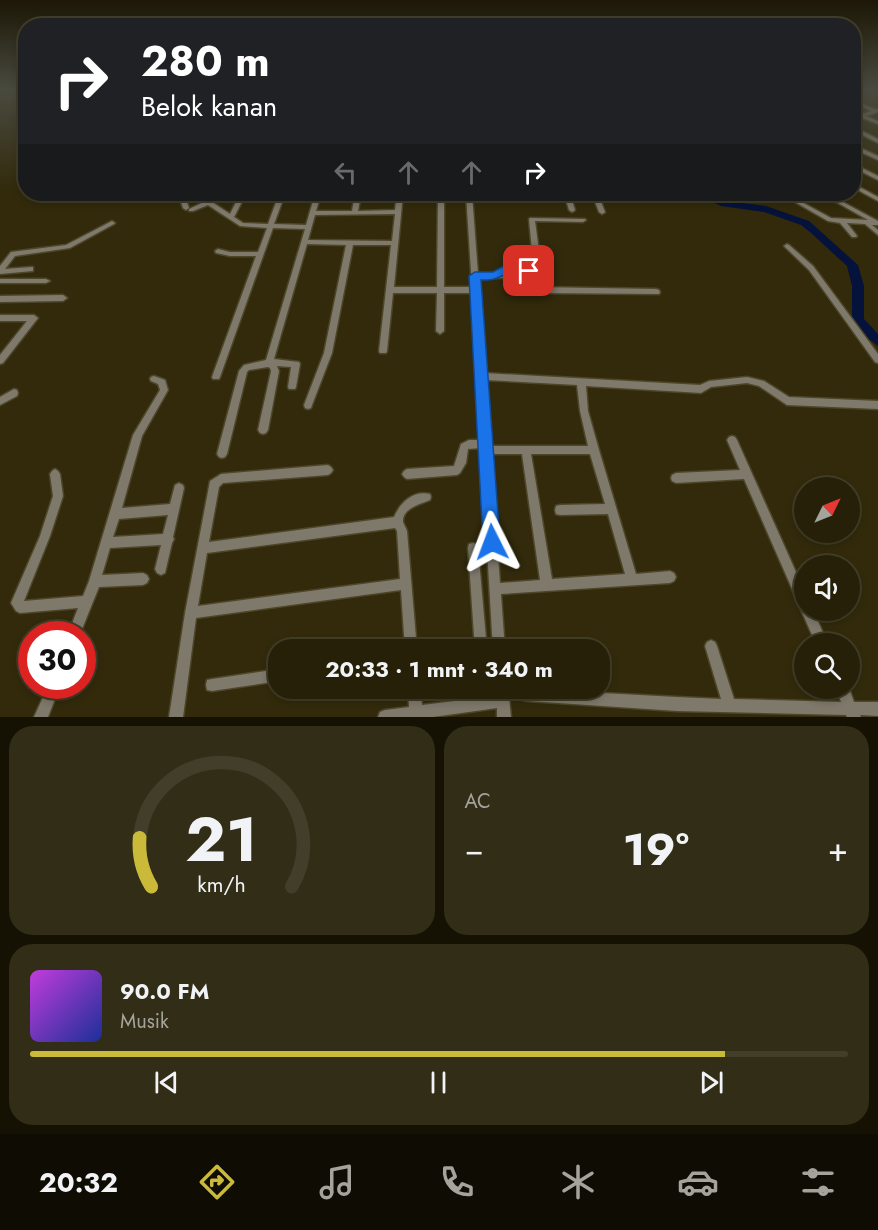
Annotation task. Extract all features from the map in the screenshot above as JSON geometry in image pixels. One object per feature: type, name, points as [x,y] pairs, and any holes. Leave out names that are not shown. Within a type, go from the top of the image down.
[{"type":"street","points":[[861,132],[878,141]]},
{"type":"street","points":[[861,150],[878,158]]},
{"type":"street","points":[[861,170],[878,178]]},
{"type":"street","points":[[861,190],[878,199]]},
{"type":"street","points":[[184,201],[189,209],[209,202],[242,225],[308,227]]},
{"type":"street","points":[[231,217],[239,201]]},
{"type":"street","points":[[216,377],[279,201]]},
{"type":"street","points":[[269,363],[316,201]]},
{"type":"street","points":[[355,212],[357,201]]},
{"type":"street","points":[[383,351],[399,201]]},
{"type":"street","points":[[440,331],[441,201]]},
{"type":"street","points":[[470,201],[498,639]]},
{"type":"street","points":[[569,201],[572,210]]},
{"type":"street","points":[[598,201],[602,212]]},
{"type":"street","points":[[796,201],[828,219],[878,223]]},
{"type":"street","points":[[838,201],[878,223]]},
{"type":"street","points":[[312,213],[398,212]]},
{"type":"street","points":[[532,277],[538,274],[532,219],[583,220]]},
{"type":"street","points":[[842,221],[854,236]]},
{"type":"street","points":[[0,271],[13,254],[74,245],[112,223]]},
{"type":"street","points":[[866,223],[878,233]]},
{"type":"street","points":[[305,242],[395,243]]},
{"type":"street","points":[[308,405],[328,353],[350,243]]},
{"type":"street","points":[[787,246],[811,268],[878,360]]},
{"type":"street","points":[[218,251],[230,254],[260,254]]},
{"type":"street","points":[[0,271],[31,269]]},
{"type":"street","points":[[475,276],[496,276],[502,271],[527,271],[532,277],[532,288],[538,290],[656,292]]},
{"type":"street","points":[[0,281],[46,281]]},
{"type":"street","points":[[391,290],[476,290]]},
{"type":"street","points":[[0,299],[63,298]]},
{"type":"street","points":[[0,318],[33,318],[4,350],[0,361]]},
{"type":"street","points":[[263,430],[275,373],[274,366],[269,363]]},
{"type":"street","points":[[222,454],[243,371],[247,367],[269,363],[296,364],[292,387]]},
{"type":"street","points":[[480,376],[701,389],[709,384],[747,380],[761,383],[787,401],[878,405]]},
{"type":"street","points":[[79,621],[95,581],[138,435],[164,390],[162,382],[154,379]]},
{"type":"street","points":[[581,382],[584,411],[594,450],[632,580]]},
{"type":"street","points":[[0,401],[14,393]]},
{"type":"street","points":[[732,440],[794,580]]},
{"type":"street","points":[[407,474],[457,470],[461,464],[464,447],[469,444],[526,450],[594,450]]},
{"type":"street","points":[[526,450],[547,586]]},
{"type":"street","points":[[176,717],[191,613],[214,484],[218,480],[328,470]]},
{"type":"street","points":[[55,474],[58,496],[45,536],[17,603],[20,607],[86,602]]},
{"type":"street","points":[[676,478],[747,474]]},
{"type":"street","points":[[161,569],[178,488]]},
{"type":"street","points":[[398,522],[408,504],[416,498],[426,497]]},
{"type":"street","points":[[115,514],[175,509]]},
{"type":"street","points":[[560,510],[610,509]]},
{"type":"street","points":[[203,548],[398,522]]},
{"type":"street","points":[[398,522],[402,531],[410,639]]},
{"type":"street","points":[[106,543],[169,539]]},
{"type":"street","points":[[473,548],[481,639]]},
{"type":"street","points":[[494,589],[670,577]]},
{"type":"street","points":[[95,581],[143,579]]},
{"type":"street","points":[[191,613],[406,584]]},
{"type":"street","points":[[711,646],[729,705]]},
{"type":"street","points":[[212,685],[268,677]]},
{"type":"street","points":[[41,717],[49,699]]},
{"type":"street","points":[[415,699],[416,713]]},
{"type":"street","points":[[486,699],[486,703]]},
{"type":"street","points":[[385,717],[486,703],[494,699]]},
{"type":"street","points":[[503,699],[504,717]]},
{"type":"street","points":[[608,699],[852,712],[878,708]]},
{"type":"waterway","points":[[717,201],[766,209],[805,223],[814,230],[852,265],[858,286],[858,319],[862,327],[878,341]]},
{"type":"route","points":[[492,542],[475,276],[496,276],[502,271],[529,271]]}]
